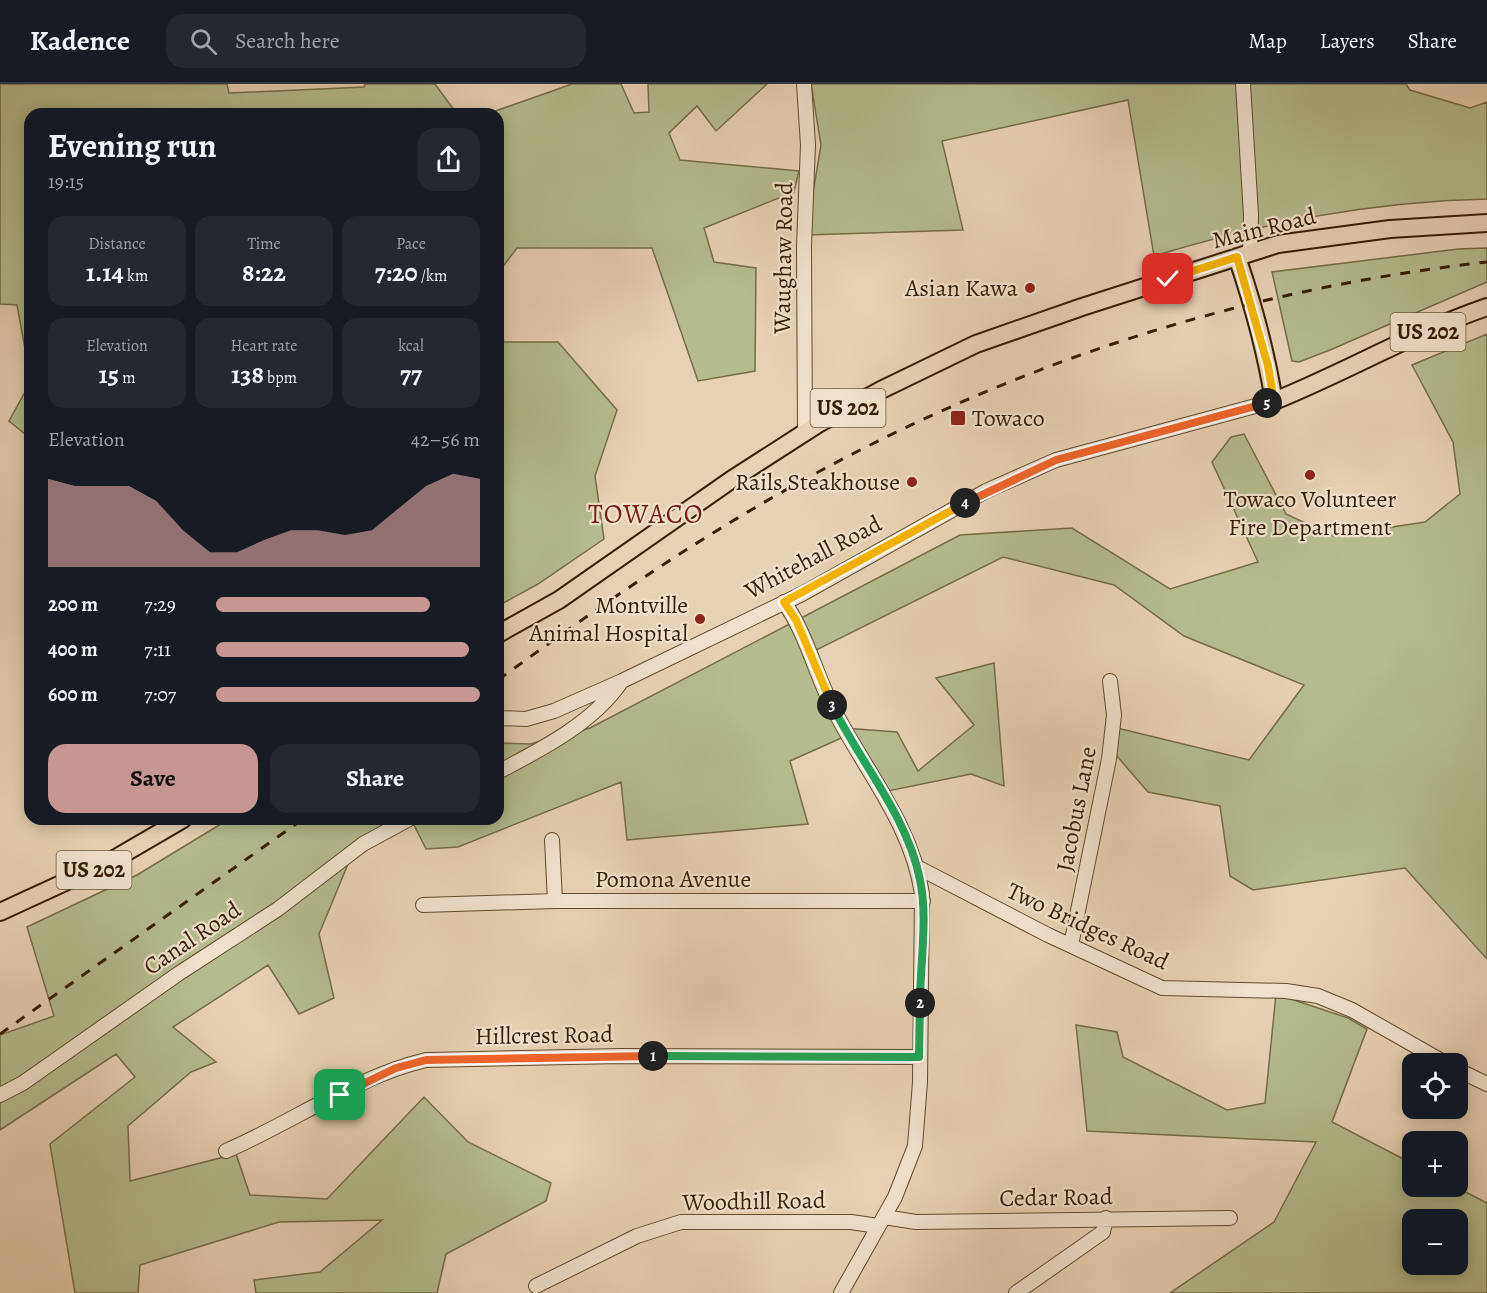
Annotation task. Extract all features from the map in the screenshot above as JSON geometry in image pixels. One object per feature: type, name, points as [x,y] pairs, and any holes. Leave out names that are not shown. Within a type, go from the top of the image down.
[{"type":"main road","name":"Main Road","points":[[504,630],[599,574],[731,480],[805,433],[881,390],[976,344],[1017,328],[1278,244],[1390,229],[1487,223]]},
{"type":"main road","points":[[1243,255],[1274,401]]},
{"type":"main road","name":"Whitehall Road","points":[[1274,401],[1316,384],[1450,321],[1487,308]]},
{"type":"main road","name":"US 202","points":[[0,912],[111,861],[173,825]]},
{"type":"street","name":"Waughaw Road","points":[[804,84],[808,145],[804,246],[805,433]]},
{"type":"street","points":[[1243,84],[1251,215],[1243,255]]},
{"type":"street","name":"Whitehall Road","points":[[504,718],[526,719],[554,711],[622,681],[784,602],[986,491],[1038,468],[1103,446],[1274,401]]},
{"type":"street","points":[[784,602],[796,620],[819,680],[838,717],[900,825],[917,867],[923,901],[915,1146],[906,1174],[841,1293]]},
{"type":"street","points":[[504,769],[552,741],[588,716],[609,700],[622,681]]},
{"type":"street","name":"Jacobus Lane","points":[[1071,945],[1109,759],[1114,715],[1110,681]]},
{"type":"street","name":"Canal Road","points":[[0,1095],[23,1083],[197,961],[278,909],[363,844],[398,825]]},
{"type":"street","points":[[552,840],[555,901]]},
{"type":"street","name":"Two Bridges Road","points":[[917,867],[1162,988],[1286,991],[1318,996],[1352,1010],[1428,1053]]},
{"type":"street","name":"Pomona Avenue","points":[[423,905],[555,901],[923,901]]},
{"type":"street","name":"Hillcrest Road","points":[[226,1150],[369,1080],[396,1068],[426,1060],[622,1056],[919,1057]]},
{"type":"street","points":[[1468,1075],[1487,1084]]},
{"type":"street","points":[[1016,1293],[1103,1232],[1106,1218]]},
{"type":"street","name":"Cedar Road","points":[[881,1221],[1230,1218]]},
{"type":"street","name":"Woodhill Road","points":[[536,1286],[637,1236],[681,1222],[881,1221]]},
{"type":"green space","points":[[0,84],[227,84],[229,93],[364,87],[365,84],[435,84],[453,108],[24,108],[24,343],[17,305],[0,304]]},
{"type":"green space","points":[[572,84],[621,84],[634,113],[649,112],[648,84],[767,84],[716,131],[697,106],[669,133],[680,160],[799,171],[794,192],[704,228],[714,262],[756,268],[755,371],[698,381],[652,248],[517,248],[504,265],[504,108]]},
{"type":"green space","points":[[811,84],[1406,84],[1410,90],[1470,108],[1487,102],[1487,199],[1401,204],[1318,216],[1237,233],[1154,256],[1128,100],[942,141],[963,230],[806,235],[821,145]]},
{"type":"green space","points":[[1487,248],[1487,282],[1330,350],[1299,362],[1292,361],[1272,272],[1458,249]]},
{"type":"green space","points":[[1487,334],[1487,959],[1405,868],[1253,890],[1230,876],[1220,806],[1148,792],[1116,755],[1117,728],[1249,760],[1304,685],[1184,636],[1114,585],[1003,557],[806,655],[844,728],[897,732],[918,771],[974,725],[936,678],[994,663],[1004,786],[971,774],[883,792],[848,735],[790,761],[808,824],[627,840],[621,782],[458,847],[426,849],[414,825],[504,825],[504,743],[530,744],[590,728],[960,535],[1072,528],[1170,589],[1258,562],[1212,462],[1231,437],[1244,434],[1286,514],[1333,536],[1425,522],[1460,494],[1453,442],[1412,365]]},
{"type":"green space","points":[[504,342],[558,342],[617,410],[595,476],[604,539],[538,584],[504,603]]},
{"type":"green space","points":[[24,394],[24,433],[9,421]]},
{"type":"green space","points":[[219,825],[400,825],[353,852],[319,934],[334,998],[299,1014],[268,965],[173,1027],[216,1062],[191,1072],[128,1126],[130,1181],[236,1154],[250,1195],[327,1199],[424,1097],[468,1142],[551,1183],[546,1201],[446,1254],[437,1293],[256,1293],[254,1280],[320,1272],[382,1220],[279,1222],[140,1265],[138,1293],[75,1293],[50,1144],[135,1077],[116,1054],[0,1130],[0,1035],[54,1016],[27,927],[137,875]]},
{"type":"green space","points":[[1276,994],[1348,1018],[1367,1029],[1332,1122],[1402,1158],[1402,1197],[1468,1197],[1468,1193],[1487,1203],[1487,1293],[1170,1293],[1274,1222],[1316,1142],[1087,1131],[1076,1025],[1117,1032],[1123,1057],[1227,1110],[1265,1103]]},
{"type":"railway","points":[[504,676],[626,589],[705,538],[797,484],[890,435],[984,392],[1081,355],[1179,323],[1279,297],[1382,277],[1487,262]]},
{"type":"railway","points":[[0,1034],[295,825]]},
{"type":"place","name":"Asian Kawa","points":[[1030,288]]},
{"type":"place","name":"Towaco","points":[[958,418]]},
{"type":"place","name":"Towaco Volunteer Fire Department","points":[[1310,475]]},
{"type":"place","name":"Rails Steakhouse","points":[[912,482]]},
{"type":"place","name":"Montville Animal Hospital","points":[[700,619]]},
{"type":"district","name":"TOWACO","points":[[646,514]]},
{"type":"route","points":[[340,1095],[396,1068],[426,1060],[622,1056],[919,1057],[923,901],[917,867],[900,825],[852,744],[819,680],[796,620],[784,602],[841,573],[986,491],[1056,460],[1274,401],[1268,366],[1249,292],[1237,257],[1168,279]]}]
